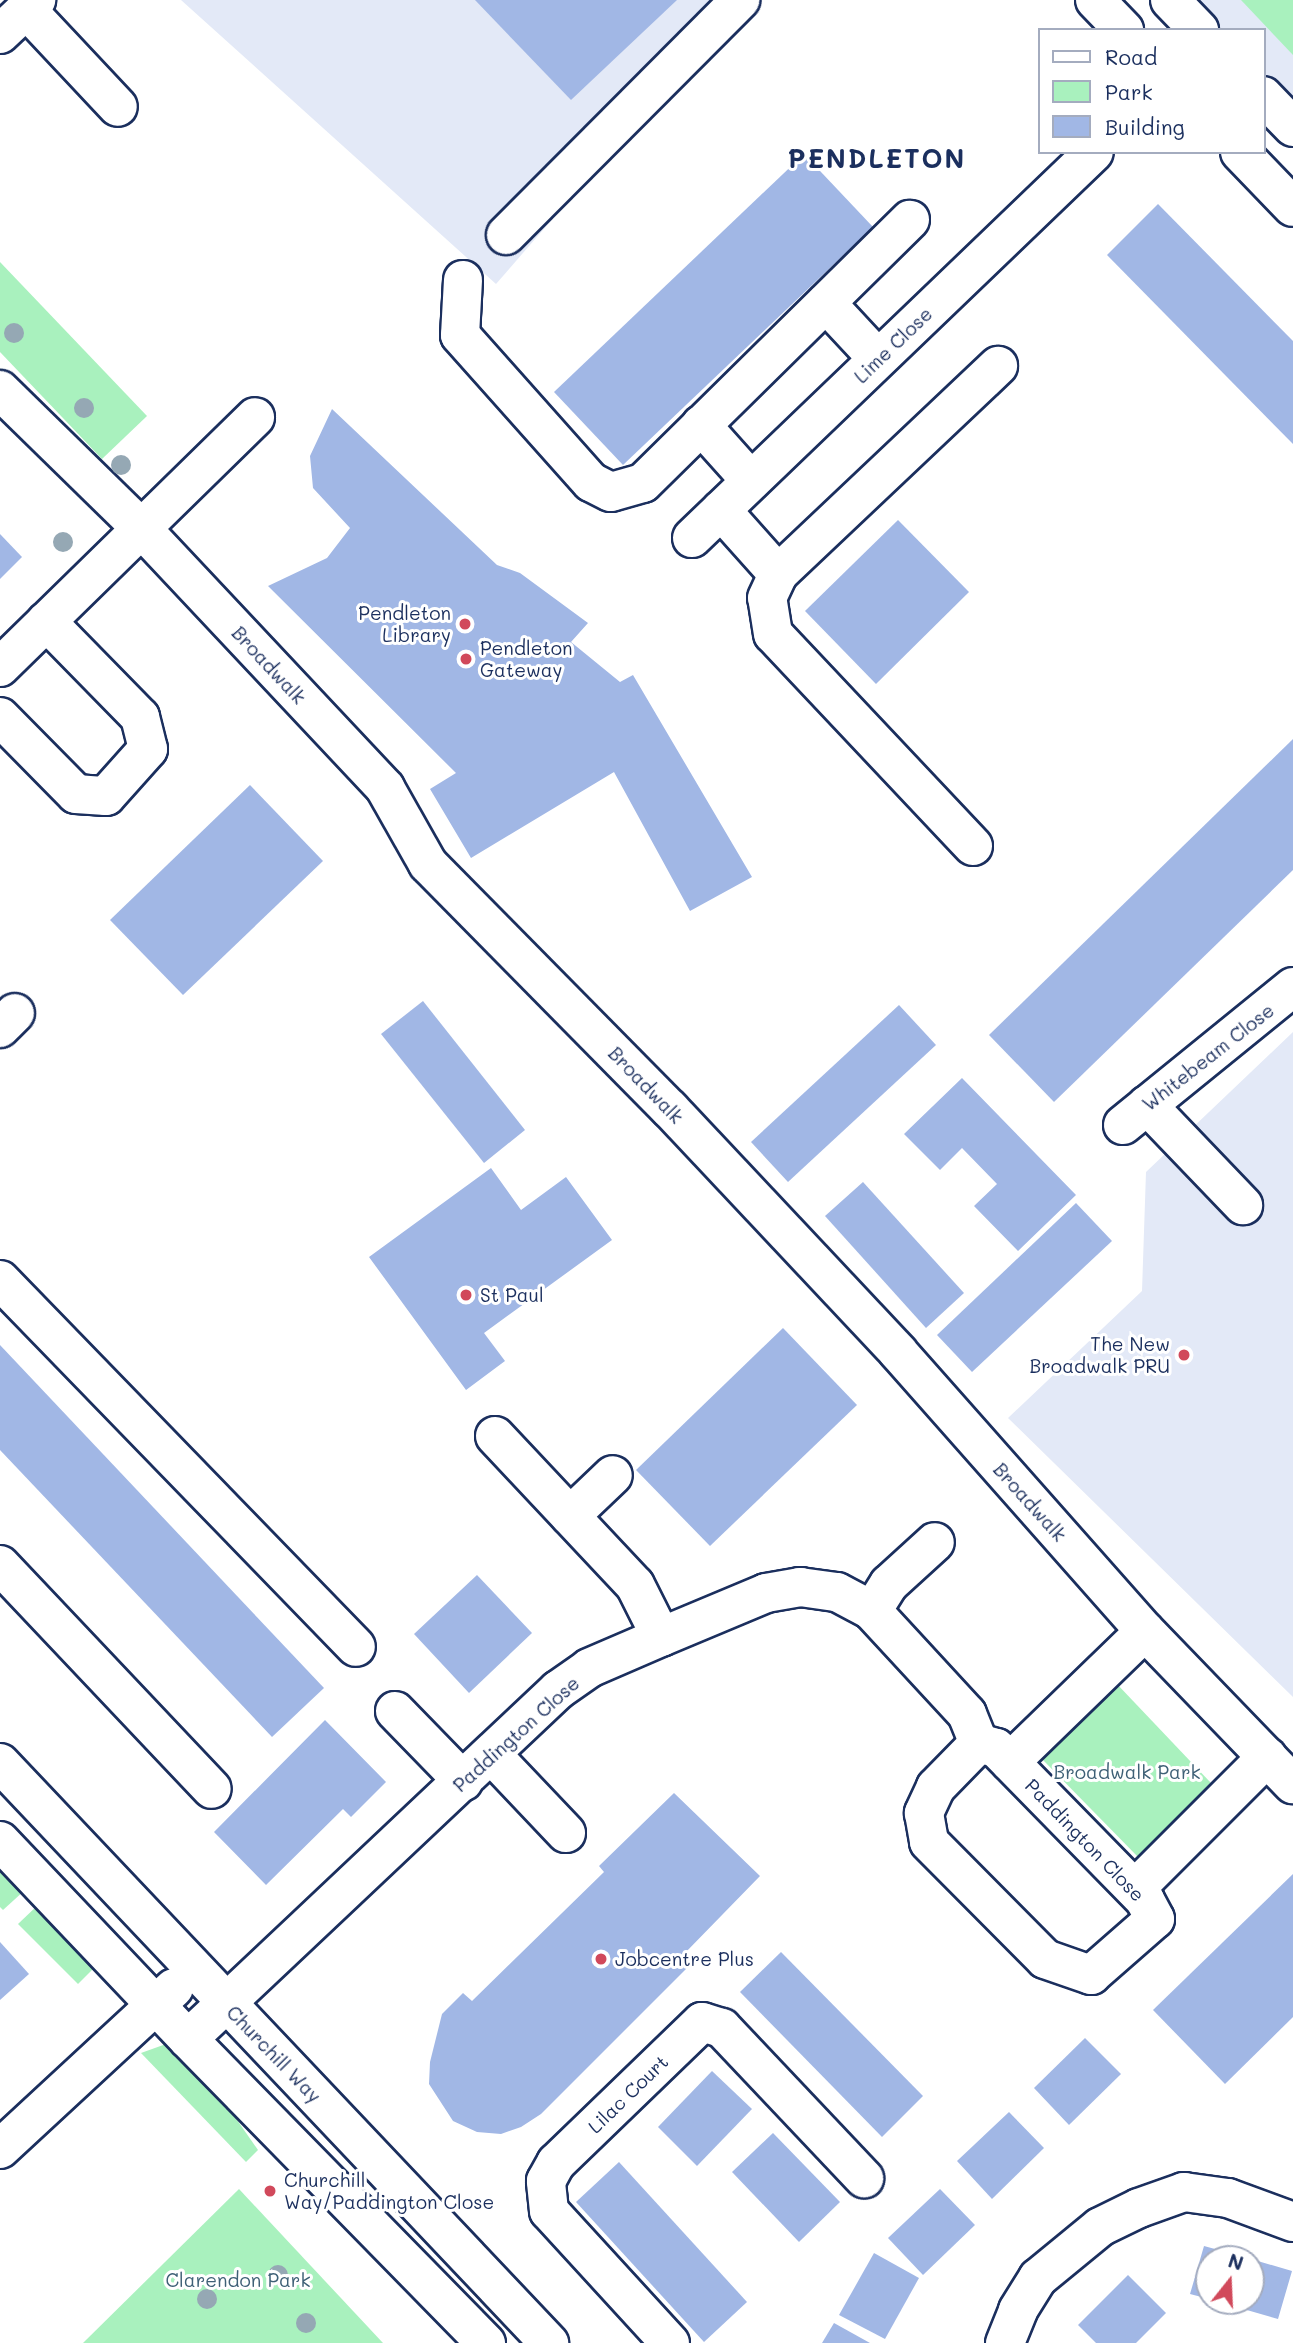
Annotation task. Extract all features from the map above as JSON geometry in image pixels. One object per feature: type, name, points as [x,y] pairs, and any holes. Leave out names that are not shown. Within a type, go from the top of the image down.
[{"type":"street","points":[[506,235],[740,0]]},
{"type":"street","points":[[1095,0],[1122,28]]},
{"type":"street","points":[[1170,0],[1197,28]]},
{"type":"street","points":[[21,14],[118,107]]},
{"type":"street","points":[[1265,98],[1293,127]]},
{"type":"street","name":"Lime Close","points":[[692,538],[1092,154]]},
{"type":"street","points":[[1242,154],[1293,207]]},
{"type":"street","points":[[463,280],[460,335],[591,482],[611,492],[643,483],[910,220]]},
{"type":"street","points":[[826,303],[878,359]]},
{"type":"street","points":[[973,846],[773,634],[767,598],[778,574],[998,366]]},
{"type":"street","name":"Broadwalk","points":[[0,390],[143,530],[385,788],[428,864],[670,1109],[889,1342],[1145,1631],[1293,1784]]},
{"type":"street","points":[[0,667],[256,418]]},
{"type":"street","points":[[701,425],[751,481]]},
{"type":"street","points":[[721,510],[778,574]]},
{"type":"street","points":[[0,717],[76,794],[106,796],[148,749],[139,717],[47,621]]},
{"type":"street","name":"Whitebeam Close","points":[[1243,1205],[1135,1115],[1293,987]]},
{"type":"street","points":[[0,1280],[356,1647]]},
{"type":"street","points":[[495,1436],[635,1585],[661,1637]]},
{"type":"street","points":[[570,1516],[613,1475]]},
{"type":"street","points":[[872,1611],[890,1584],[935,1542]]},
{"type":"street","points":[[0,1565],[212,1789]]},
{"type":"street","name":"Paddington Close","points":[[188,2039],[558,1690],[589,1668],[661,1637],[766,1593],[800,1587],[837,1592],[872,1611],[967,1714],[994,1752],[1146,1900],[1155,1919],[1091,1975],[1045,1959],[929,1842],[924,1813],[936,1787],[994,1752]]},
{"type":"street","points":[[994,1752],[1145,1631]]},
{"type":"street","points":[[395,1711],[463,1781]]},
{"type":"street","points":[[491,1754],[566,1833]]},
{"type":"street","points":[[1135,1889],[1267,1757]]},
{"type":"street","name":"Churchill Way","points":[[0,1763],[550,2343]]},
{"type":"street","points":[[0,1841],[188,2039],[486,2343]]},
{"type":"street","points":[[0,2149],[194,1969]]},
{"type":"street","name":"Lilac Court","points":[[670,2343],[549,2211],[546,2181],[556,2163],[702,2022],[722,2028],[864,2178]]},
{"type":"street","points":[[1004,2343],[1018,2310],[1038,2278],[1100,2227],[1139,2208],[1184,2192],[1228,2197],[1293,2222]]},
{"type":"shaded area","points":[[181,0],[743,0],[496,284]]},
{"type":"shaded area","points":[[1168,0],[1293,0],[1293,127],[1265,98],[1265,28],[1196,28]]},
{"type":"shaded area","name":"The New Broadwalk PRU","points":[[1293,1032],[1293,1697],[1008,1418],[1142,1291],[1146,1172]]},
{"type":"green space","points":[[1241,0],[1293,0],[1293,55]]},
{"type":"green space","points":[[0,262],[147,416],[102,459],[0,352]]},
{"type":"green space","name":"Broadwalk Park","points":[[1116,1683],[1211,1783],[1138,1857],[1043,1760],[1047,1748]]},
{"type":"green space","points":[[0,1862],[25,1890],[3,1910],[0,1907]]},
{"type":"green space","points":[[39,1904],[99,1963],[78,1984],[18,1924]]},
{"type":"green space","points":[[166,2044],[194,2058],[258,2150],[246,2162],[141,2053]]},
{"type":"green space","name":"Clarendon Park","points":[[239,2189],[383,2343],[83,2343]]},
{"type":"building","points":[[475,0],[677,0],[571,100]]},
{"type":"building","points":[[804,154],[873,227],[623,465],[554,392]]},
{"type":"building","points":[[1158,204],[1293,341],[1293,444],[1107,255]]},
{"type":"building","name":"Pendleton Gateway","points":[[332,409],[497,565],[520,573],[588,623],[571,642],[620,682],[633,675],[752,877],[690,911],[614,772],[471,858],[430,789],[456,773],[268,586],[327,558],[350,528],[313,488],[310,456]]},
{"type":"building","points":[[898,520],[969,592],[876,684],[805,611]]},
{"type":"building","points":[[0,534],[22,557],[0,579]]},
{"type":"building","points":[[1293,739],[1293,870],[1054,1102],[989,1035]]},
{"type":"building","points":[[250,785],[323,861],[183,995],[110,920]]},
{"type":"building","points":[[423,1001],[525,1130],[484,1163],[381,1034]]},
{"type":"building","points":[[899,1005],[936,1045],[788,1182],[751,1142]]},
{"type":"building","points":[[962,1078],[1076,1195],[1018,1251],[974,1206],[997,1184],[962,1148],[940,1170],[904,1134]]},
{"type":"building","name":"St Paul","points":[[491,1168],[521,1210],[566,1177],[612,1240],[484,1333],[505,1361],[466,1390],[369,1257]]},
{"type":"building","points":[[863,1182],[964,1293],[926,1328],[825,1216]]},
{"type":"building","points":[[1076,1203],[1112,1241],[972,1372],[937,1335]]},
{"type":"building","points":[[783,1328],[857,1405],[710,1546],[636,1470]]},
{"type":"building","points":[[0,1345],[324,1688],[272,1737],[0,1450]]},
{"type":"building","points":[[477,1575],[532,1633],[469,1693],[414,1634]]},
{"type":"building","points":[[325,1720],[386,1782],[351,1817],[343,1809],[266,1885],[214,1832]]},
{"type":"building","name":"Jobcentre Plus","points":[[674,1793],[760,1876],[684,1954],[691,1964],[541,2114],[521,2127],[501,2134],[477,2132],[453,2121],[429,2084],[430,2062],[442,2014],[463,1993],[472,2001],[604,1872],[599,1866]]},
{"type":"building","points":[[1293,1874],[1293,2017],[1225,2084],[1153,2010]]},
{"type":"building","points":[[0,1942],[29,1974],[0,2000]]},
{"type":"building","points":[[781,1952],[923,2096],[882,2137],[740,1992]]},
{"type":"building","points":[[1085,2038],[1121,2074],[1069,2125],[1034,2088]]},
{"type":"building","points":[[712,2071],[752,2109],[697,2166],[658,2127]]},
{"type":"building","points":[[1009,2112],[1044,2148],[992,2199],[957,2161]]},
{"type":"building","points":[[773,2133],[840,2202],[799,2242],[732,2172]]},
{"type":"building","points":[[619,2162],[747,2302],[704,2342],[576,2202]]},
{"type":"building","points":[[940,2189],[975,2225],[923,2275],[888,2238]]},
{"type":"building","points":[[874,2253],[919,2278],[885,2339],[839,2315]]},
{"type":"building","points":[[1265,2263],[1292,2271],[1278,2319],[1264,2315]]},
{"type":"building","points":[[1128,2275],[1166,2313],[1136,2343],[1096,2343],[1078,2325]]},
{"type":"building","points":[[1195,2277],[1195,2295],[1190,2294]]},
{"type":"building","points":[[834,2323],[870,2343],[822,2343]]},
{"type":"place","name":"Pendleton Library","points":[[465,624]]},
{"type":"place","name":"Pendleton Gateway","points":[[466,659]]},
{"type":"place","name":"St Paul","points":[[466,1295]]},
{"type":"place","name":"The New Broadwalk PRU","points":[[1184,1355]]},
{"type":"place","name":"Jobcentre Plus","points":[[601,1959]]},
{"type":"place","name":"Churchill Way/Paddington Close","points":[[270,2191]]},
{"type":"district","name":"PENDLETON","points":[[877,159]]}]
